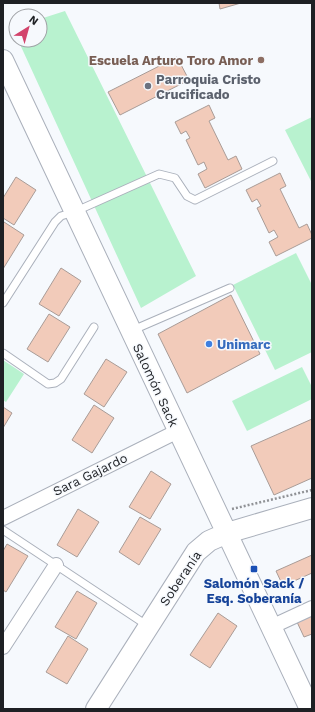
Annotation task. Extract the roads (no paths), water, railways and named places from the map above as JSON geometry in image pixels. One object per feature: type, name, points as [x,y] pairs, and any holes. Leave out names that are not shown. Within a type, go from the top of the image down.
[{"type":"main road","name":"Salomón Sack","points":[[3,60],[310,709]]},
{"type":"main road","name":"Soberanía","points":[[96,709],[196,552],[209,541],[227,533],[312,508]]},
{"type":"street","name":"Sara Gajardo","points":[[3,518],[178,431]]},
{"type":"street","points":[[3,646],[56,565]]},
{"type":"street","points":[[271,627],[312,608]]},
{"type":"lane","points":[[3,303],[55,222],[61,216],[74,212],[159,174],[176,178],[186,196],[195,200],[273,161]]},
{"type":"lane","points":[[131,331],[230,288]]},
{"type":"lane","points":[[3,353],[48,384],[56,383],[61,379],[94,328]]},
{"type":"lane","points":[[3,530],[148,627]]},
{"type":"place","name":"Escuela Arturo Toro Amor","points":[[261,60]]},
{"type":"place","name":"Parroquia Cristo Crucificado","points":[[148,86]]},
{"type":"place","name":"Unimarc","points":[[209,344]]},
{"type":"place","name":"Salomón Sack / Esq. Soberanía","points":[[254,569]]}]
